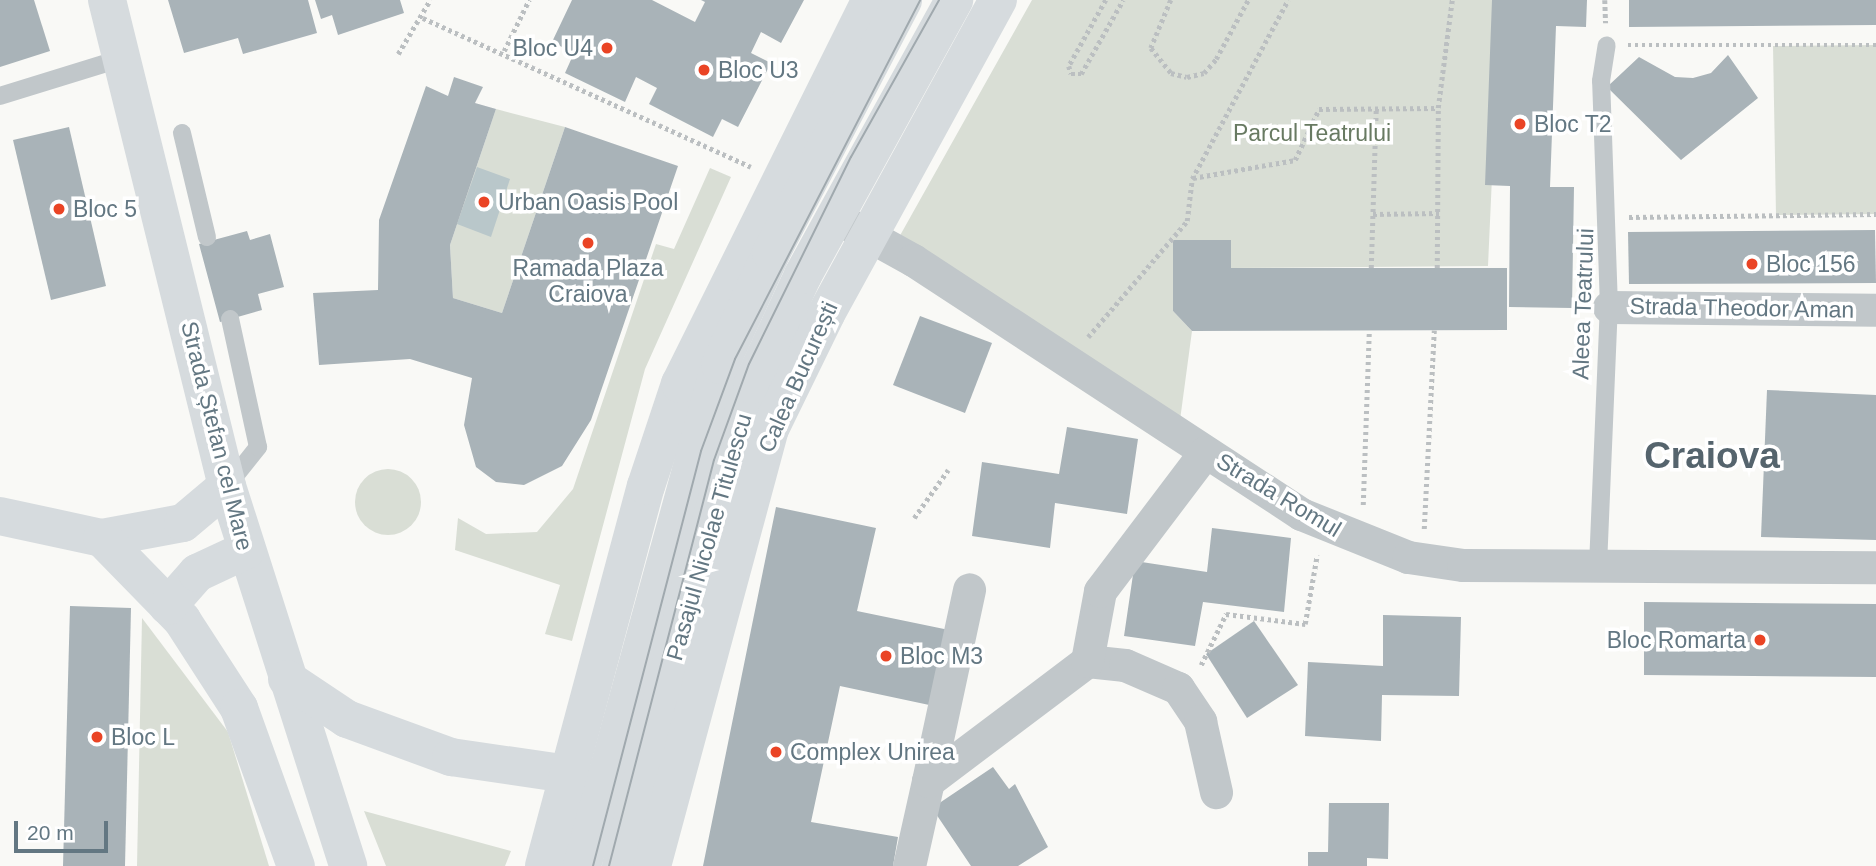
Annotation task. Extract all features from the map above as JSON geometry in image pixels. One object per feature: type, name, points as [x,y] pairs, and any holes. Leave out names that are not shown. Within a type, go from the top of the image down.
[{"type":"main road","name":"Strada Ștefan cel Mare","points":[[107,0],[228,486],[246,550],[348,866]]},
{"type":"main road","points":[[544,866],[574,775],[662,436],[695,348],[777,180],[871,0]]},
{"type":"main road","name":"Pasajul Nicolae Titulescu","points":[[582,866],[720,365],[825,144],[904,0]]},
{"type":"main road","name":"Pasajul Nicolae Titulescu","points":[[621,866],[727,457],[775,330],[863,163],[954,0]]},
{"type":"main road","name":"Calea București","points":[[652,866],[770,429],[867,237],[998,0]]},
{"type":"main road","points":[[0,516],[102,538],[183,523],[228,486]]},
{"type":"main road","points":[[102,538],[167,606],[239,708],[296,866]]},
{"type":"main road","points":[[167,606],[197,573],[246,550]]},
{"type":"main road","points":[[287,679],[347,719],[451,757],[574,775]]},
{"type":"street","name":"Strada Romul","points":[[777,180],[867,237],[913,260],[1205,452],[1322,524],[1362,542],[1423,559],[1598,566],[1876,567]]},
{"type":"street","name":"Strada Theodor Aman","points":[[1609,307],[1876,310]]},
{"type":"street","points":[[928,781],[1087,661],[1100,591],[1205,452]]},
{"type":"street","points":[[909,866],[969,589]]},
{"type":"street","points":[[1087,661],[1125,665],[1178,688],[1200,721],[1216,792]]},
{"type":"lane","name":"Aleea Teatrului","points":[[1598,566],[1609,307],[1610,217],[1601,81],[1607,45]]},
{"type":"lane","points":[[0,96],[122,58]]},
{"type":"lane","points":[[181,133],[207,237]]},
{"type":"lane","points":[[228,486],[258,447],[230,319]]},
{"type":"path","points":[[398,54],[423,18],[430,0]]},
{"type":"path","points":[[504,51],[529,0]]},
{"type":"path","points":[[1106,0],[1069,66],[1071,75],[1081,74],[1123,0]]},
{"type":"path","points":[[1171,0],[1151,48],[1171,73],[1187,77],[1204,73],[1216,60],[1248,0]]},
{"type":"path","points":[[1066,363],[1187,221],[1192,178],[1288,0]]},
{"type":"path","points":[[1437,268],[1438,108],[1452,0]]},
{"type":"path","points":[[423,18],[504,51],[777,180]]},
{"type":"path","points":[[1607,45],[1876,46]]},
{"type":"path","points":[[1371,268],[1376,108]]},
{"type":"path","points":[[1192,178],[1295,160],[1319,109],[1438,108]]},
{"type":"path","points":[[1373,214],[1439,213]]},
{"type":"path","points":[[1610,217],[1876,214]]},
{"type":"path","points":[[1423,559],[1434,330]]},
{"type":"path","points":[[1362,542],[1369,331]]},
{"type":"path","points":[[914,518],[948,470]]},
{"type":"path","points":[[1178,688],[1201,667],[1226,614],[1305,624],[1322,524]]},
{"type":"green space","name":"Parcul Teatrului","points":[[1032,0],[1500,0],[1488,266],[1231,268],[1231,240],[1173,240],[1173,311],[1192,331],[1178,435],[893,248]]},
{"type":"green space","points":[[1876,45],[1876,214],[1776,215],[1773,46]]},
{"type":"green space","points":[[496,109],[565,127],[502,313],[453,298],[450,245]]},
{"type":"green space","points":[[710,168],[731,177],[645,369],[572,641],[545,634],[560,585],[455,550],[458,518],[486,534],[537,532],[573,489],[656,244],[674,249]]},
{"type":"green space","points":[[388,469],[401,472],[411,479],[418,489],[421,502],[418,515],[411,525],[401,532],[388,535],[375,532],[365,525],[358,515],[355,502],[358,489],[365,479],[375,472]]},
{"type":"green space","points":[[142,618],[228,732],[269,866],[137,866]]},
{"type":"green space","points":[[364,811],[511,851],[505,866],[386,866]]},
{"type":"shaded area","name":"Urban Oasis Pool","points":[[477,167],[510,179],[491,237],[457,224]]},
{"type":"building","points":[[0,0],[34,0],[50,51],[0,67]]},
{"type":"building","points":[[168,0],[308,0],[317,33],[243,54],[238,38],[184,53]]},
{"type":"building","points":[[315,0],[400,0],[404,13],[338,35],[332,15],[321,19]]},
{"type":"building","points":[[572,0],[652,0],[695,22],[705,2],[701,0],[804,0],[781,43],[761,32],[751,53],[771,63],[738,127],[722,119],[713,137],[649,104],[657,88],[636,77],[625,102],[565,73],[574,53],[552,42]]},
{"type":"building","points":[[1492,0],[1587,0],[1586,27],[1556,26],[1550,187],[1574,187],[1572,308],[1509,307],[1510,186],[1485,185]]},
{"type":"building","points":[[1629,0],[1876,0],[1876,25],[1629,27]]},
{"type":"building","points":[[1728,55],[1758,98],[1681,160],[1607,87],[1639,57],[1675,77],[1693,78],[1711,73]]},
{"type":"building","name":"Ramada Plaza Craiova","points":[[454,77],[483,87],[475,103],[496,109],[450,245],[453,298],[502,313],[565,127],[678,166],[591,420],[562,466],[524,485],[496,482],[476,467],[464,425],[472,378],[410,359],[319,365],[313,293],[378,290],[379,220],[426,86],[448,96]]},
{"type":"building","name":"Bloc 5","points":[[69,127],[106,286],[51,300],[13,140]]},
{"type":"building","name":"Bloc 156","points":[[1875,230],[1876,283],[1629,284],[1628,232]]},
{"type":"building","points":[[247,231],[250,240],[270,234],[284,287],[258,294],[262,310],[220,322],[199,244]]},
{"type":"building","points":[[1173,240],[1231,240],[1231,268],[1507,268],[1507,330],[1192,331],[1173,311]]},
{"type":"building","points":[[920,316],[992,343],[965,413],[893,385]]},
{"type":"building","points":[[1767,390],[1876,395],[1876,540],[1761,537]]},
{"type":"building","points":[[1067,427],[1138,439],[1127,514],[1055,503],[1050,548],[972,536],[982,462],[1059,474]]},
{"type":"building","name":"Complex Unirea","points":[[776,507],[876,528],[857,611],[949,630],[934,706],[840,686],[811,822],[898,837],[893,866],[703,866]]},
{"type":"building","points":[[1212,528],[1291,538],[1284,612],[1203,602],[1195,646],[1124,636],[1135,561],[1207,572]]},
{"type":"building","name":"Bloc Romarta","points":[[1644,602],[1876,604],[1876,677],[1644,675]]},
{"type":"building","name":"Bloc L","points":[[70,606],[131,608],[125,866],[63,866]]},
{"type":"building","points":[[1383,615],[1461,617],[1459,696],[1382,695],[1381,741],[1305,736],[1308,662],[1383,666]]},
{"type":"building","points":[[1254,621],[1298,685],[1247,718],[1206,654]]},
{"type":"building","points":[[993,767],[1009,789],[1015,784],[1048,847],[1018,866],[971,866],[932,808]]},
{"type":"building","points":[[1329,803],[1389,803],[1388,859],[1367,858],[1367,866],[1308,866],[1308,852],[1328,852]]},
{"type":"tram line","points":[[593,866],[701,451],[735,359],[920,0]]},
{"type":"tram line","points":[[609,866],[714,460],[749,364],[851,157],[939,0]]},
{"type":"place","name":"Bloc U4","points":[[607,48]]},
{"type":"place","name":"Bloc U3","points":[[704,70]]},
{"type":"place","name":"Bloc T2","points":[[1520,124]]},
{"type":"place","name":"Urban Oasis Pool","points":[[484,202]]},
{"type":"place","name":"Bloc 5","points":[[59,209]]},
{"type":"place","name":"Ramada Plaza Craiova","points":[[588,243]]},
{"type":"place","name":"Bloc 156","points":[[1752,264]]},
{"type":"place","name":"Bloc Romarta","points":[[1760,640]]},
{"type":"place","name":"Bloc M3","points":[[886,656]]},
{"type":"place","name":"Bloc L","points":[[97,737]]},
{"type":"place","name":"Complex Unirea","points":[[776,752]]},
{"type":"district","name":"Craiova","points":[[1712,456]]}]
